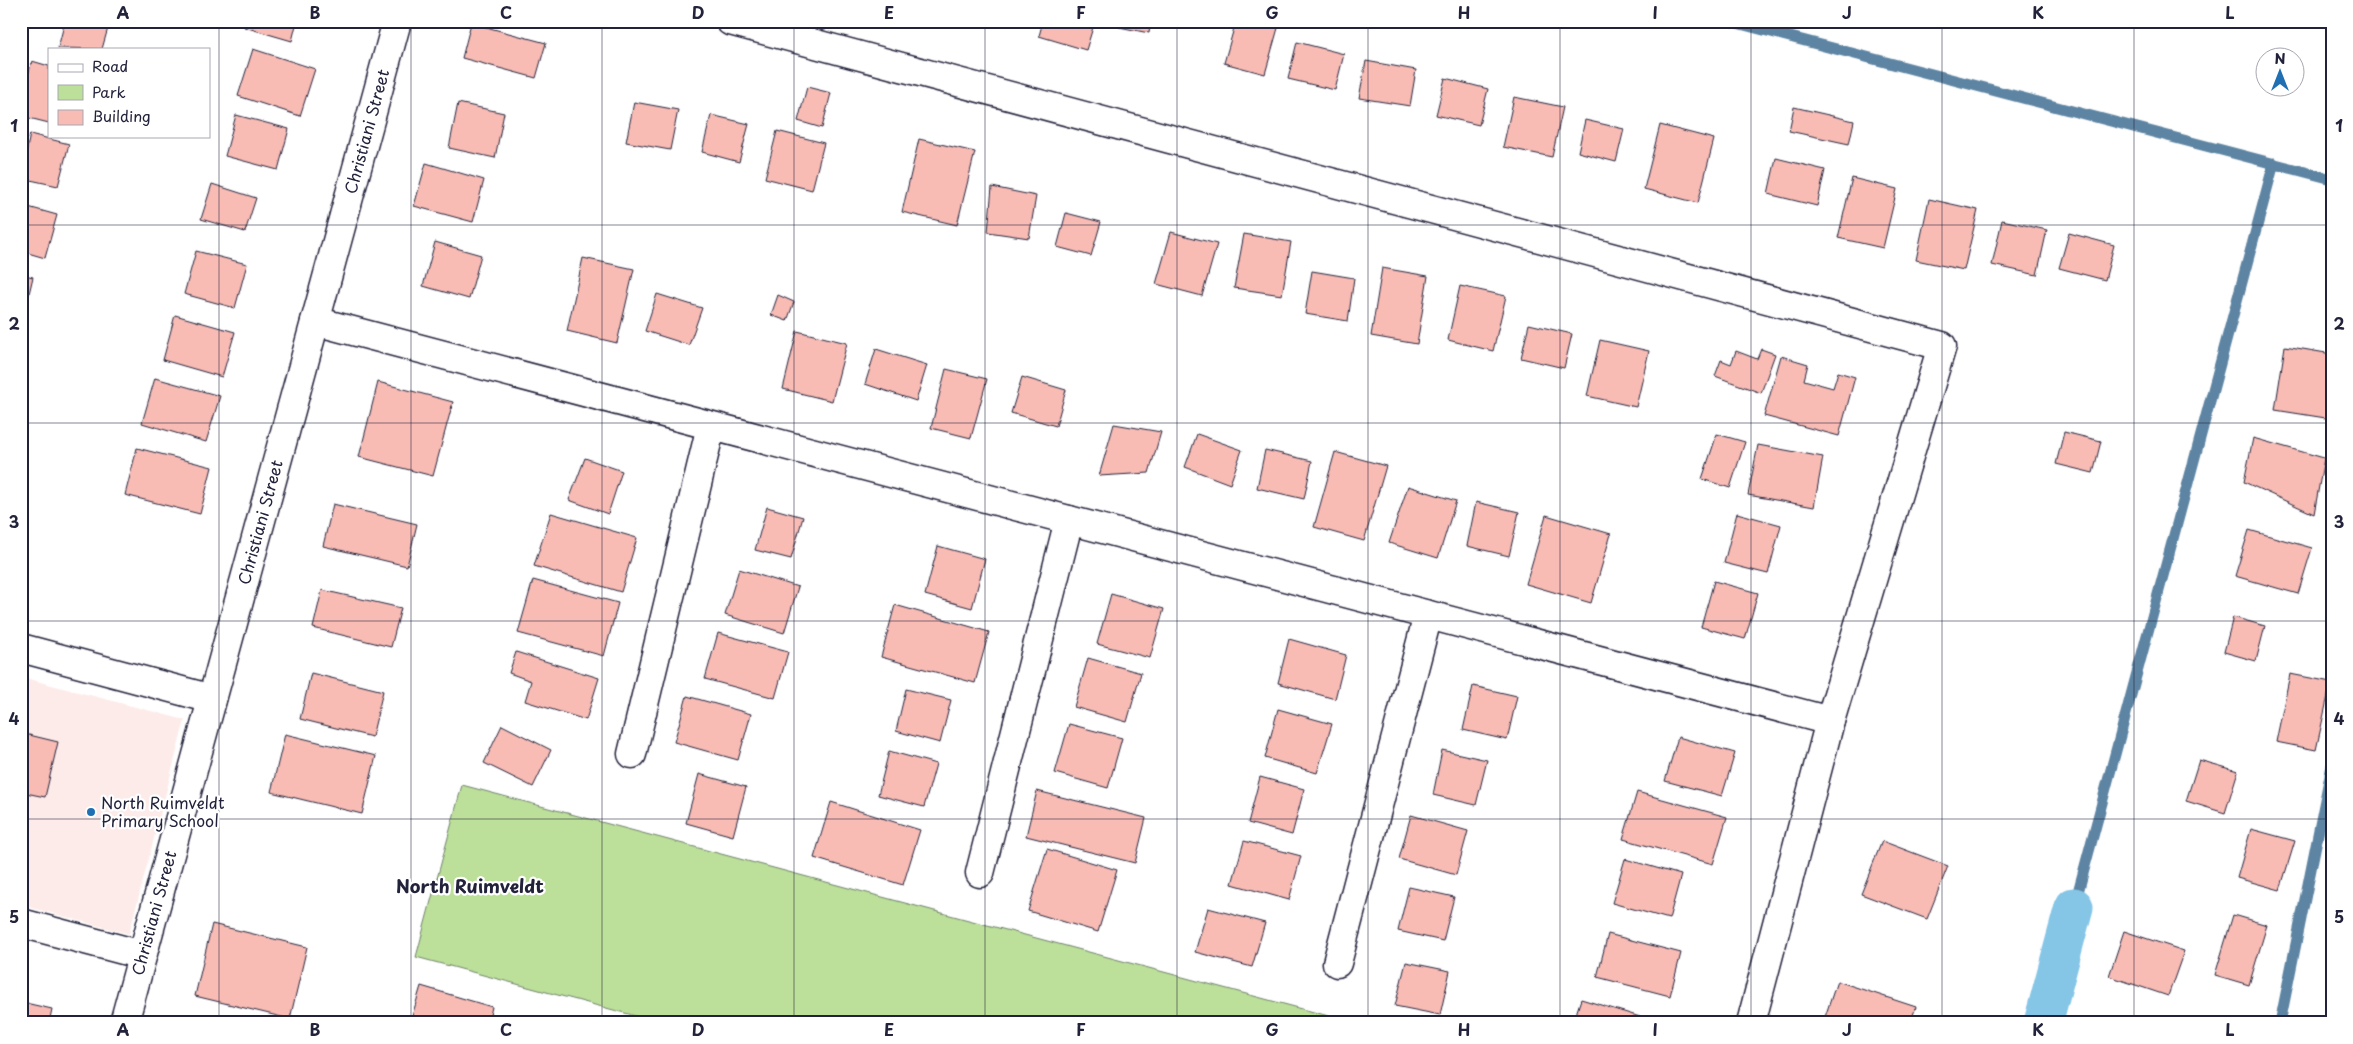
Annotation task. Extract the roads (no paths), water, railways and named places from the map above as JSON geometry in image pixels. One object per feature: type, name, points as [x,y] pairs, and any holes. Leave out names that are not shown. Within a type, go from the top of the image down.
[{"type":"street","name":"Christiani Street","points":[[124,1023],[397,21]]},
{"type":"street","points":[[730,21],[1942,346],[1830,721],[1751,1023]]},
{"type":"street","points":[[315,321],[1830,721]]},
{"type":"street","points":[[632,754],[711,426]]},
{"type":"street","points":[[980,873],[1069,520]]},
{"type":"street","points":[[1337,963],[1428,615]]},
{"type":"street","points":[[21,648],[212,699]]},
{"type":"street","points":[[21,922],[142,955]]},
{"type":"waterway","points":[[1729,21],[2332,179]]},
{"type":"waterway","points":[[2074,907],[2274,163]]},
{"type":"waterway","points":[[2280,1023],[2332,765]]},
{"type":"waterway","points":[[2043,1023],[2074,907]]},
{"type":"place","name":"North Ruimveldt Primary School","points":[[91,812]]},
{"type":"district","name":"North Ruimveldt","points":[[470,887]]}]
